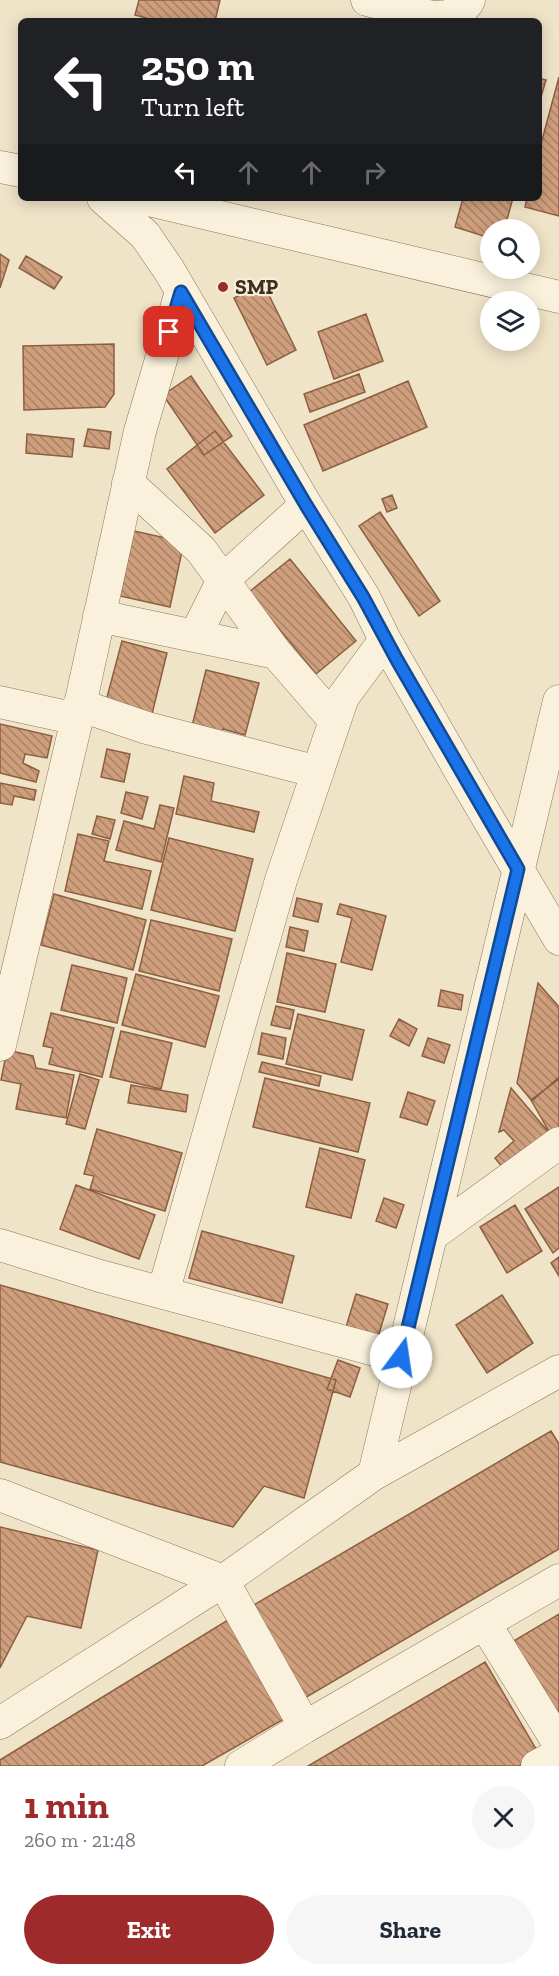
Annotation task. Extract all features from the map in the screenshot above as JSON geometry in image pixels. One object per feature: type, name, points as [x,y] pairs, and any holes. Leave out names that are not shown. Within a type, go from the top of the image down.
[{"type":"street","points":[[367,0],[438,18],[452,15],[467,5],[469,0]]},
{"type":"street","points":[[0,167],[18,170]]},
{"type":"street","points":[[106,201],[145,235],[181,292],[306,505],[363,597],[385,640],[518,869],[550,901],[559,939]]},
{"type":"street","points":[[153,201],[559,297]]},
{"type":"street","points":[[0,1045],[78,712],[140,431],[181,292]]},
{"type":"street","points":[[128,483],[201,550],[276,653],[335,720]]},
{"type":"street","points":[[195,636],[222,580],[306,505]]},
{"type":"street","points":[[99,616],[276,653]]},
{"type":"street","points":[[163,1293],[281,880],[335,720],[344,697],[385,640]]},
{"type":"street","points":[[374,1474],[559,701]]},
{"type":"street","points":[[0,702],[78,712],[318,772]]},
{"type":"street","points":[[432,1235],[559,1143]]},
{"type":"street","points":[[0,1245],[163,1293],[401,1357]]},
{"type":"street","points":[[0,1723],[223,1581],[374,1474],[559,1371]]},
{"type":"street","points":[[0,1495],[223,1581],[305,1727]]},
{"type":"street","points":[[241,1766],[559,1580]]},
{"type":"street","points":[[485,1624],[559,1744]]},
{"type":"street","points":[[537,1766],[559,1754]]},
{"type":"building","points":[[139,0],[220,0],[216,18],[146,18],[135,15]]},
{"type":"building","points":[[559,77],[559,216],[525,207],[526,201],[542,201],[542,140]]},
{"type":"building","points":[[542,79],[546,80],[542,94]]},
{"type":"building","points":[[462,201],[512,201],[507,219],[480,219],[480,235],[455,227]]},
{"type":"building","points":[[0,254],[9,260],[0,288]]},
{"type":"building","points":[[26,256],[62,277],[54,289],[19,268]]},
{"type":"building","points":[[263,283],[296,350],[267,365],[234,298]]},
{"type":"building","points":[[366,314],[383,361],[334,379],[318,332]]},
{"type":"building","points":[[114,344],[114,394],[105,407],[24,410],[23,346]]},
{"type":"building","points":[[359,374],[365,392],[310,412],[304,394]]},
{"type":"building","points":[[191,376],[232,436],[204,455],[163,395]]},
{"type":"building","points":[[408,381],[427,427],[323,471],[304,425]]},
{"type":"building","points":[[88,429],[111,432],[109,449],[84,446]]},
{"type":"building","points":[[215,431],[264,495],[215,533],[167,469]]},
{"type":"building","points":[[27,434],[74,439],[72,457],[26,453]]},
{"type":"building","points":[[392,495],[397,508],[387,512],[382,499]]},
{"type":"building","points":[[380,512],[440,601],[419,616],[359,526]]},
{"type":"building","points":[[134,531],[184,542],[170,607],[120,596]]},
{"type":"building","points":[[290,559],[356,641],[316,674],[249,592]]},
{"type":"building","points":[[122,641],[167,653],[152,714],[106,701]]},
{"type":"building","points":[[206,670],[259,683],[245,735],[223,729],[221,733],[192,726]]},
{"type":"building","points":[[0,724],[52,736],[47,758],[25,754],[23,763],[39,771],[36,782],[0,773]]},
{"type":"building","points":[[107,749],[130,754],[124,782],[101,777]]},
{"type":"building","points":[[184,776],[214,783],[211,801],[259,812],[254,832],[176,814]]},
{"type":"building","points":[[0,783],[36,790],[34,800],[14,796],[12,805],[0,803]]},
{"type":"building","points":[[126,792],[148,797],[142,819],[121,813]]},
{"type":"building","points":[[160,805],[174,808],[161,862],[116,850],[124,821],[154,829]]},
{"type":"building","points":[[97,816],[115,820],[110,839],[92,834]]},
{"type":"building","points":[[78,834],[109,841],[104,861],[151,871],[142,909],[65,891]]},
{"type":"building","points":[[169,838],[253,859],[235,931],[151,910]]},
{"type":"building","points":[[54,894],[146,920],[133,970],[41,945]]},
{"type":"building","points":[[297,898],[322,904],[318,922],[293,916]]},
{"type":"building","points":[[340,904],[386,916],[372,970],[341,962],[352,918],[337,914]]},
{"type":"building","points":[[151,920],[232,939],[219,991],[139,971]]},
{"type":"building","points":[[290,927],[308,931],[304,951],[286,947]]},
{"type":"building","points":[[287,953],[336,964],[325,1012],[277,1002]]},
{"type":"building","points":[[72,965],[127,978],[117,1023],[61,1010]]},
{"type":"building","points":[[136,974],[219,996],[205,1047],[122,1025]]},
{"type":"building","points":[[538,983],[559,1007],[559,1077],[532,1101],[517,1083]]},
{"type":"building","points":[[441,990],[463,995],[461,1010],[438,1006]]},
{"type":"building","points":[[276,1006],[294,1010],[290,1029],[271,1025]]},
{"type":"building","points":[[51,1013],[114,1028],[102,1077],[49,1064],[53,1048],[43,1046]]},
{"type":"building","points":[[298,1014],[364,1030],[352,1080],[286,1064]]},
{"type":"building","points":[[399,1019],[417,1029],[409,1046],[390,1036]]},
{"type":"building","points":[[121,1031],[172,1043],[161,1089],[110,1077]]},
{"type":"building","points":[[262,1033],[286,1038],[283,1059],[258,1054]]},
{"type":"building","points":[[428,1038],[450,1045],[444,1063],[422,1056]]},
{"type":"building","points":[[7,1050],[33,1056],[36,1068],[74,1075],[66,1118],[16,1109],[21,1084],[1,1080]]},
{"type":"building","points":[[262,1062],[321,1076],[319,1086],[259,1072]]},
{"type":"building","points":[[80,1074],[99,1080],[85,1129],[66,1124]]},
{"type":"building","points":[[265,1078],[370,1103],[358,1152],[253,1127]]},
{"type":"building","points":[[559,1079],[559,1130],[551,1135],[531,1100]]},
{"type":"building","points":[[131,1085],[188,1095],[186,1112],[128,1103]]},
{"type":"building","points":[[511,1088],[551,1135],[507,1173],[495,1158],[514,1141],[504,1130],[499,1132]]},
{"type":"building","points":[[408,1092],[435,1101],[427,1125],[400,1117]]},
{"type":"building","points":[[97,1129],[182,1153],[165,1211],[90,1189],[94,1176],[84,1174]]},
{"type":"building","points":[[320,1148],[365,1160],[351,1218],[306,1207]]},
{"type":"building","points":[[76,1185],[155,1215],[139,1259],[60,1229]]},
{"type":"building","points":[[559,1187],[559,1248],[553,1253],[525,1209]]},
{"type":"building","points":[[384,1198],[404,1205],[396,1228],[376,1221]]},
{"type":"building","points":[[515,1205],[542,1251],[507,1273],[480,1227]]},
{"type":"building","points":[[202,1231],[294,1256],[282,1303],[189,1278]]},
{"type":"building","points":[[559,1257],[559,1276],[551,1263]]},
{"type":"building","points":[[0,1285],[336,1380],[304,1498],[264,1486],[233,1527],[0,1462]]},
{"type":"building","points":[[356,1294],[388,1304],[378,1337],[346,1327]]},
{"type":"building","points":[[502,1295],[533,1343],[487,1373],[456,1325]]},
{"type":"building","points":[[338,1360],[360,1368],[350,1397],[327,1389]]},
{"type":"building","points":[[551,1431],[559,1444],[559,1549],[298,1702],[247,1609]]},
{"type":"building","points":[[0,1527],[98,1550],[81,1628],[27,1616],[0,1668]]},
{"type":"building","points":[[559,1614],[559,1722],[512,1642]]},
{"type":"building","points":[[236,1615],[284,1719],[202,1766],[0,1766],[0,1760]]},
{"type":"building","points":[[485,1662],[539,1754],[519,1766],[308,1766]]},
{"type":"place","name":"SMP","points":[[223,287]]},
{"type":"route","points":[[169,332],[181,292],[306,505],[363,597],[385,640],[518,869],[401,1357]]}]
